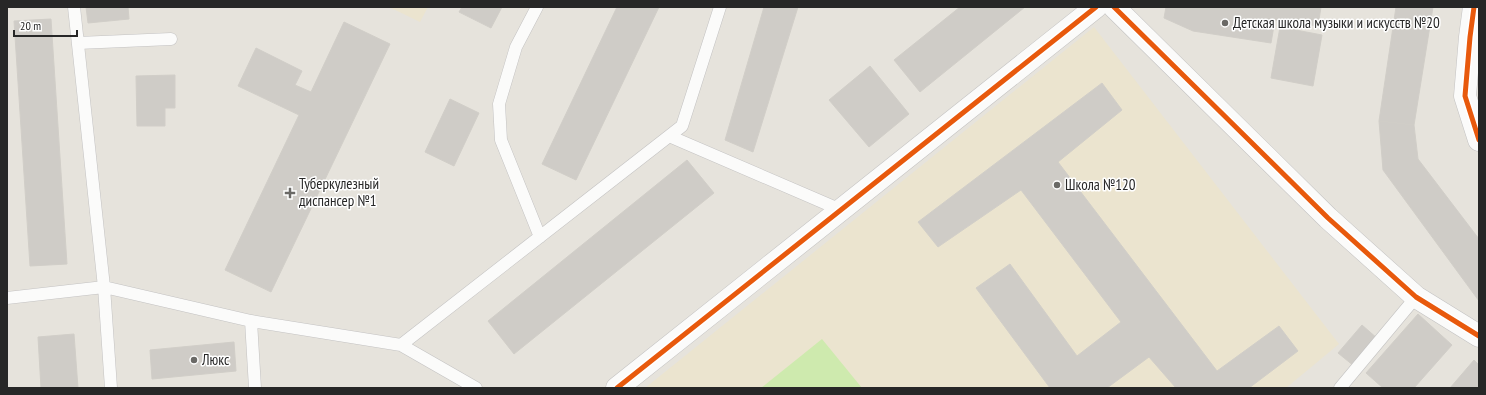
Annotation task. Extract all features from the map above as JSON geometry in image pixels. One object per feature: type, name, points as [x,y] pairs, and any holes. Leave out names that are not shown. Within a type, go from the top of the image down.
[{"type":"street","points":[[616,388],[1096,7]]},
{"type":"street","points":[[1114,7],[1328,218],[1416,296],[1479,336]]},
{"type":"street","points":[[1474,7],[1465,96],[1479,140]]},
{"type":"lane","points":[[74,7],[104,287],[111,388]]},
{"type":"lane","points":[[537,7],[516,46],[499,104],[501,140],[540,237]]},
{"type":"lane","points":[[401,346],[682,126],[720,7]]},
{"type":"lane","points":[[78,43],[171,39]]},
{"type":"lane","points":[[669,136],[841,210]]},
{"type":"lane","points":[[7,298],[104,287],[251,321],[401,346],[476,388]]},
{"type":"lane","points":[[1340,388],[1416,296]]},
{"type":"lane","points":[[251,321],[255,388]]},
{"type":"shaded area","points":[[389,7],[428,7],[420,22]]},
{"type":"shaded area","name":"Школа №120","points":[[1094,27],[1339,344],[1286,388],[645,388]]},
{"type":"green space","points":[[822,339],[862,388],[761,388]]},
{"type":"building","points":[[86,7],[128,7],[129,19],[88,23]]},
{"type":"building","points":[[462,7],[502,7],[491,28],[459,12]]},
{"type":"building","points":[[617,7],[659,7],[576,180],[542,164]]},
{"type":"building","points":[[764,7],[798,7],[753,152],[725,140]]},
{"type":"building","points":[[960,7],[1025,7],[920,92],[894,60]]},
{"type":"building","name":"Детская школа музыки и искусств №20","points":[[1166,7],[1321,7],[1318,26],[1275,20],[1271,43],[1193,31],[1164,18]]},
{"type":"building","points":[[1396,7],[1433,7],[1414,125],[1379,121]]},
{"type":"building","points":[[51,19],[67,264],[30,266],[14,21]]},
{"type":"building","name":"Туберкулезный диспансер №1","points":[[344,22],[390,44],[271,292],[225,270],[299,115],[238,86],[256,48],[302,71],[295,85],[311,92]]},
{"type":"building","points":[[1280,27],[1322,35],[1313,86],[1271,78]]},
{"type":"building","points":[[870,66],[909,114],[869,147],[829,100]]},
{"type":"building","points":[[175,75],[175,108],[165,108],[165,126],[137,126],[136,76]]},
{"type":"building","points":[[1102,83],[1122,110],[1058,162],[1217,371],[1279,326],[1298,351],[1249,388],[1176,388],[1149,357],[1107,388],[1050,388],[976,288],[1010,264],[1077,356],[1121,322],[1021,190],[938,247],[918,222]]},
{"type":"building","points":[[450,99],[479,113],[454,166],[425,152]]},
{"type":"building","points":[[1379,121],[1414,125],[1418,159],[1479,239],[1479,301],[1383,170]]},
{"type":"building","points":[[687,160],[714,193],[514,354],[488,321]]},
{"type":"building","points":[[1418,314],[1452,345],[1414,388],[1383,388],[1366,373]]},
{"type":"building","points":[[1362,325],[1378,339],[1354,366],[1338,353]]},
{"type":"building","points":[[74,334],[78,388],[41,388],[38,337]]},
{"type":"building","points":[[234,342],[236,371],[152,379],[150,350]]},
{"type":"building","points":[[1474,360],[1479,365],[1479,388],[1450,388]]},
{"type":"cycle path","points":[[617,388],[1096,7]]},
{"type":"cycle path","points":[[1114,7],[1328,218],[1416,297],[1479,336]]},
{"type":"cycle path","points":[[1474,7],[1465,96],[1479,140]]},
{"type":"place","name":"Детская школа музыки и искусств №20","points":[[1225,23]]},
{"type":"place","name":"Школа №120","points":[[1057,185]]},
{"type":"place","name":"Туберкулезный диспансер №1","points":[[290,193]]},
{"type":"place","name":"Люкс","points":[[194,360]]}]
